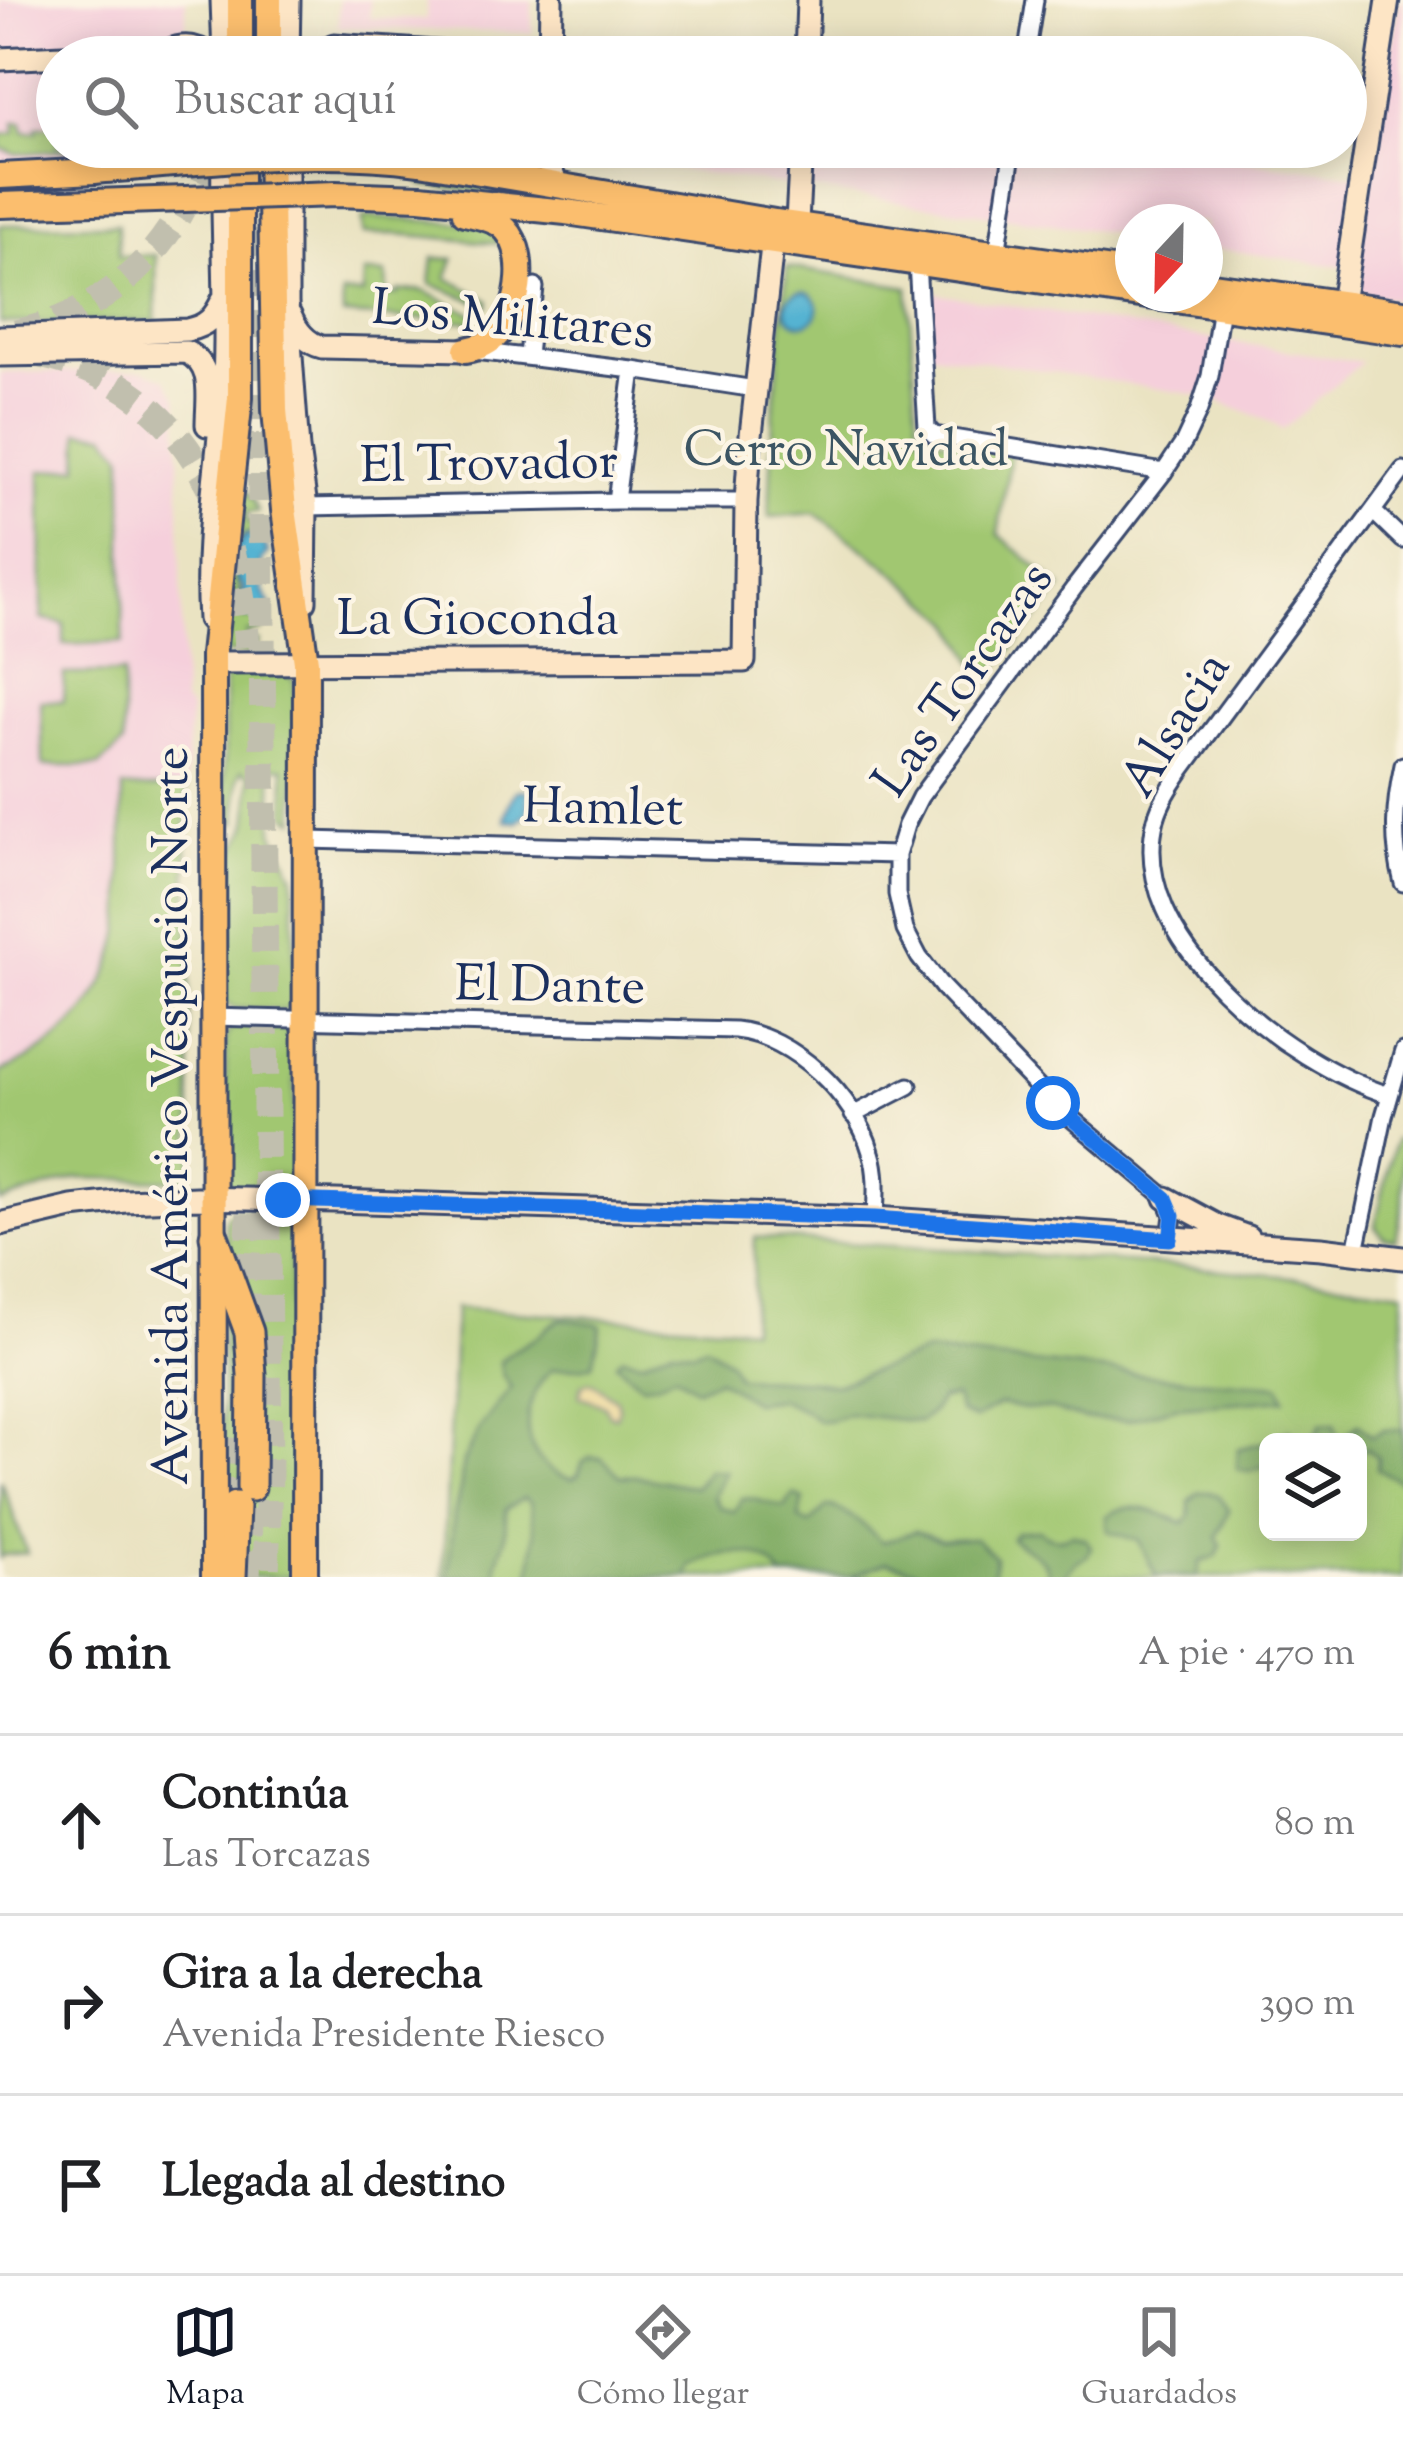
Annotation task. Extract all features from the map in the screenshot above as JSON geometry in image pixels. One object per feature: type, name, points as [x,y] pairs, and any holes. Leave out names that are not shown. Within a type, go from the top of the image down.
[{"type":"highway","points":[[214,1236],[245,1318],[251,1348],[243,1496],[232,1577]]},
{"type":"main road","points":[[222,0],[223,36]]},
{"type":"main road","points":[[240,0],[240,36]]},
{"type":"main road","points":[[269,0],[269,36]]},
{"type":"main road","points":[[288,36],[289,0]]},
{"type":"main road","points":[[547,36],[550,0]]},
{"type":"main road","points":[[807,36],[808,0]]},
{"type":"main road","points":[[1367,139],[1388,0]]},
{"type":"main road","points":[[0,59],[36,57]]},
{"type":"main road","points":[[0,159],[44,174]]},
{"type":"main road","points":[[0,176],[136,168]]},
{"type":"main road","name":"Avenida Américo Vespucio Norte","points":[[214,1577],[213,659],[207,579],[224,380],[223,168]]},
{"type":"main road","name":"Avenida Américo Vespucio Norte","points":[[213,659],[240,398],[240,168]]},
{"type":"main road","points":[[270,168],[274,410],[306,662]]},
{"type":"main road","points":[[287,168],[287,303],[306,507],[305,1577]]},
{"type":"main road","points":[[456,168],[557,185],[917,263],[1115,292]]},
{"type":"main road","points":[[474,171],[484,168]]},
{"type":"main road","points":[[550,168],[557,185]]},
{"type":"main road","points":[[746,501],[755,389],[797,168]]},
{"type":"main road","points":[[1342,304],[1363,168]]},
{"type":"main road","points":[[0,205],[336,194],[425,198],[997,254],[1115,270]]},
{"type":"main road","points":[[425,198],[500,224],[517,251],[517,283],[508,320],[490,341],[466,350]]},
{"type":"main road","points":[[1223,287],[1403,312]]},
{"type":"main road","points":[[0,337],[188,330],[212,320],[224,298]]},
{"type":"main road","name":"Los Militares","points":[[287,303],[298,330],[315,345],[466,350]]},
{"type":"main road","points":[[1223,307],[1403,333]]},
{"type":"main road","name":"Avenida Américo Vespucio Norte","points":[[0,355],[172,350],[191,354],[203,364],[207,376],[210,509]]},
{"type":"main road","name":"La Gioconda","points":[[213,659],[744,661],[746,501]]},
{"type":"main road","points":[[0,1224],[101,1203],[214,1198],[875,1218],[1403,1258]]},
{"type":"main road","points":[[1166,1198],[1217,1226],[1271,1245]]},
{"type":"street","points":[[1030,36],[1035,0]]},
{"type":"street","points":[[997,254],[1010,168]]},
{"type":"street","points":[[917,263],[927,428],[934,435],[1164,472]]},
{"type":"street","points":[[527,356],[535,287]]},
{"type":"street","name":"Las Torcazas","points":[[1166,1198],[1053,1103],[943,988],[905,930],[897,894],[897,855],[920,797],[1184,442],[1204,396],[1220,312]]},
{"type":"street","name":"Los Militares","points":[[466,350],[755,389]]},
{"type":"street","points":[[616,501],[633,370]]},
{"type":"street","name":"Alsacia","points":[[1389,1095],[1351,1081],[1290,1048],[1234,1001],[1170,922],[1156,885],[1152,852],[1156,818],[1182,770],[1403,470]]},
{"type":"street","name":"El Trovador","points":[[306,507],[746,501]]},
{"type":"street","points":[[1372,511],[1403,540]]},
{"type":"street","points":[[1403,765],[1394,817],[1403,883]]},
{"type":"street","name":"Hamlet","points":[[307,840],[897,855]]},
{"type":"street","name":"El Dante","points":[[212,1017],[746,1031],[770,1038],[803,1059],[853,1115],[873,1155],[875,1218]]},
{"type":"street","points":[[1356,1251],[1403,1051]]},
{"type":"street","points":[[853,1115],[909,1086]]},
{"type":"street","points":[[1166,1198],[1173,1215],[1170,1239]]},
{"type":"shaded area","points":[[0,0],[186,0],[186,36],[36,36],[36,162],[0,164]]},
{"type":"shaded area","points":[[339,0],[370,0],[370,18],[426,20],[427,0],[532,0],[532,33],[338,27]]},
{"type":"shaded area","points":[[1399,0],[1403,0],[1403,301],[1357,292],[1358,269],[1223,250],[1223,204],[1115,204],[1115,233],[668,168],[1300,168],[1373,177]]},
{"type":"shaded area","points":[[924,291],[1362,362],[1282,430],[1204,396],[926,352]]},
{"type":"shaded area","points":[[144,370],[165,378],[178,398],[183,702],[190,709],[186,788],[192,1165],[190,1173],[175,1180],[77,1178],[0,1202],[0,373]]},
{"type":"green space","points":[[14,122],[22,122],[24,132],[36,132],[36,152],[16,154],[0,148],[0,135],[15,133]]},
{"type":"green space","points":[[422,173],[554,200],[422,185]]},
{"type":"green space","points":[[362,219],[477,224],[505,244],[363,234]]},
{"type":"green space","points":[[118,224],[119,256],[156,255],[156,321],[0,323],[0,225]]},
{"type":"green space","points":[[433,258],[454,259],[447,278],[489,300],[488,306],[430,284]]},
{"type":"green space","name":"Cerro Navidad","points":[[787,267],[908,287],[918,434],[1011,453],[998,534],[1062,588],[985,682],[952,621],[882,562],[815,513],[769,517]]},
{"type":"green space","points":[[364,273],[386,274],[387,295],[421,290],[473,314],[476,322],[343,315],[342,294],[363,294]]},
{"type":"green space","points":[[80,431],[106,434],[123,454],[123,642],[64,645],[64,624],[42,619],[41,471],[79,467]]},
{"type":"green space","points":[[236,485],[250,496],[258,512],[247,513],[247,523],[263,523],[267,544],[260,533],[244,534],[233,551],[241,564],[234,576],[240,589],[233,603],[244,618],[261,618],[267,611],[261,631],[247,633],[248,641],[259,641],[255,653],[224,653],[220,648]]},
{"type":"green space","points":[[234,672],[284,674],[295,685],[295,820],[286,815],[284,768],[272,767],[273,832],[294,876],[294,999],[282,1011],[234,1008],[225,1001],[223,870],[247,826],[251,775],[242,770],[238,779],[237,822],[224,823],[225,681]]},
{"type":"green space","points":[[123,673],[123,744],[99,766],[43,766],[41,701],[63,701],[64,674]]},
{"type":"green space","points":[[123,788],[186,788],[190,1173],[175,1180],[77,1178],[0,1202],[0,1072],[46,1047],[83,1013],[109,970],[117,945],[123,907]]},
{"type":"green space","points":[[237,1027],[290,1030],[295,1038],[291,1187],[256,1191],[225,1181],[226,1036]]},
{"type":"green space","points":[[1395,1140],[1403,1142],[1403,1203],[1396,1239],[1384,1237],[1375,1226]]},
{"type":"green space","points":[[233,1212],[282,1213],[291,1228],[296,1577],[238,1577],[223,1504],[222,1298],[233,1315],[261,1493],[225,1223]]},
{"type":"green space","points":[[755,1237],[1161,1265],[1403,1291],[1403,1577],[443,1577],[455,1308],[751,1328]]},
{"type":"green space","points":[[561,1319],[601,1325],[593,1364],[552,1369],[532,1399],[528,1432],[532,1447],[554,1472],[572,1479],[583,1461],[602,1458],[620,1476],[695,1487],[708,1470],[726,1471],[713,1496],[720,1507],[734,1512],[742,1498],[784,1507],[794,1495],[804,1499],[799,1519],[810,1524],[827,1506],[851,1516],[883,1542],[915,1531],[941,1540],[975,1538],[995,1557],[993,1577],[923,1577],[916,1570],[886,1562],[850,1577],[782,1577],[764,1559],[740,1553],[702,1561],[690,1567],[688,1577],[530,1577],[535,1534],[530,1502],[524,1498],[506,1509],[497,1577],[448,1577],[463,1462],[480,1428],[511,1388],[500,1362]]},
{"type":"green space","points":[[706,1346],[729,1361],[738,1377],[835,1385],[927,1352],[1279,1385],[1285,1399],[1175,1407],[1127,1420],[1084,1419],[1050,1409],[1000,1404],[975,1419],[960,1413],[955,1397],[941,1399],[920,1422],[849,1414],[819,1421],[779,1399],[754,1402],[718,1379],[697,1389],[675,1374],[642,1385],[616,1363],[622,1357],[642,1361],[672,1348],[693,1351]]},
{"type":"green space","points":[[1321,1424],[1335,1424],[1337,1433],[1317,1433]]},
{"type":"green space","points":[[1358,1424],[1372,1436],[1384,1430],[1403,1430],[1403,1483],[1377,1469],[1378,1458],[1367,1449],[1367,1433],[1348,1433]]},
{"type":"green space","points":[[1259,1444],[1259,1468],[1237,1469],[1238,1449]]},
{"type":"green space","points":[[1,1480],[27,1553],[0,1558]]},
{"type":"green space","points":[[1198,1493],[1218,1495],[1229,1510],[1217,1537],[1221,1546],[1216,1557],[1200,1562],[1193,1577],[1156,1576],[1139,1541],[1108,1531],[1107,1516],[1126,1508],[1146,1509],[1185,1523],[1190,1516],[1189,1502]]},
{"type":"green space","points":[[1038,1530],[1055,1538],[1073,1534],[1091,1547],[1063,1577],[1048,1577],[1041,1559],[1011,1538],[1016,1532]]},
{"type":"sand","points":[[588,1382],[616,1399],[616,1416],[609,1415],[604,1405],[579,1396]]},
{"type":"water","points":[[802,292],[813,297],[818,308],[813,319],[802,324],[791,319],[786,308],[791,297]]},
{"type":"water","points":[[245,537],[260,537],[268,552],[260,564],[269,577],[261,589],[270,604],[262,617],[246,617],[237,603],[245,589],[237,577],[243,564],[235,551]]},
{"type":"water","points":[[525,790],[528,812],[518,822],[506,821],[516,791]]},
{"type":"tunnel","points":[[16,333],[84,308],[138,268],[179,214],[200,168]]},
{"type":"tunnel","points":[[258,168],[266,1577]]},
{"type":"tunnel","points":[[41,355],[92,371],[134,395],[169,426],[196,462],[231,548],[247,647]]},
{"type":"tunnel","points":[[245,1320],[250,1214]]},
{"type":"tunnel","points":[[235,1506],[240,1424]]},
{"type":"tunnel","points":[[247,1577],[250,1491]]},
{"type":"route","points":[[283,1200],[875,1218],[1170,1239],[1173,1215],[1166,1198],[1053,1103]]}]
